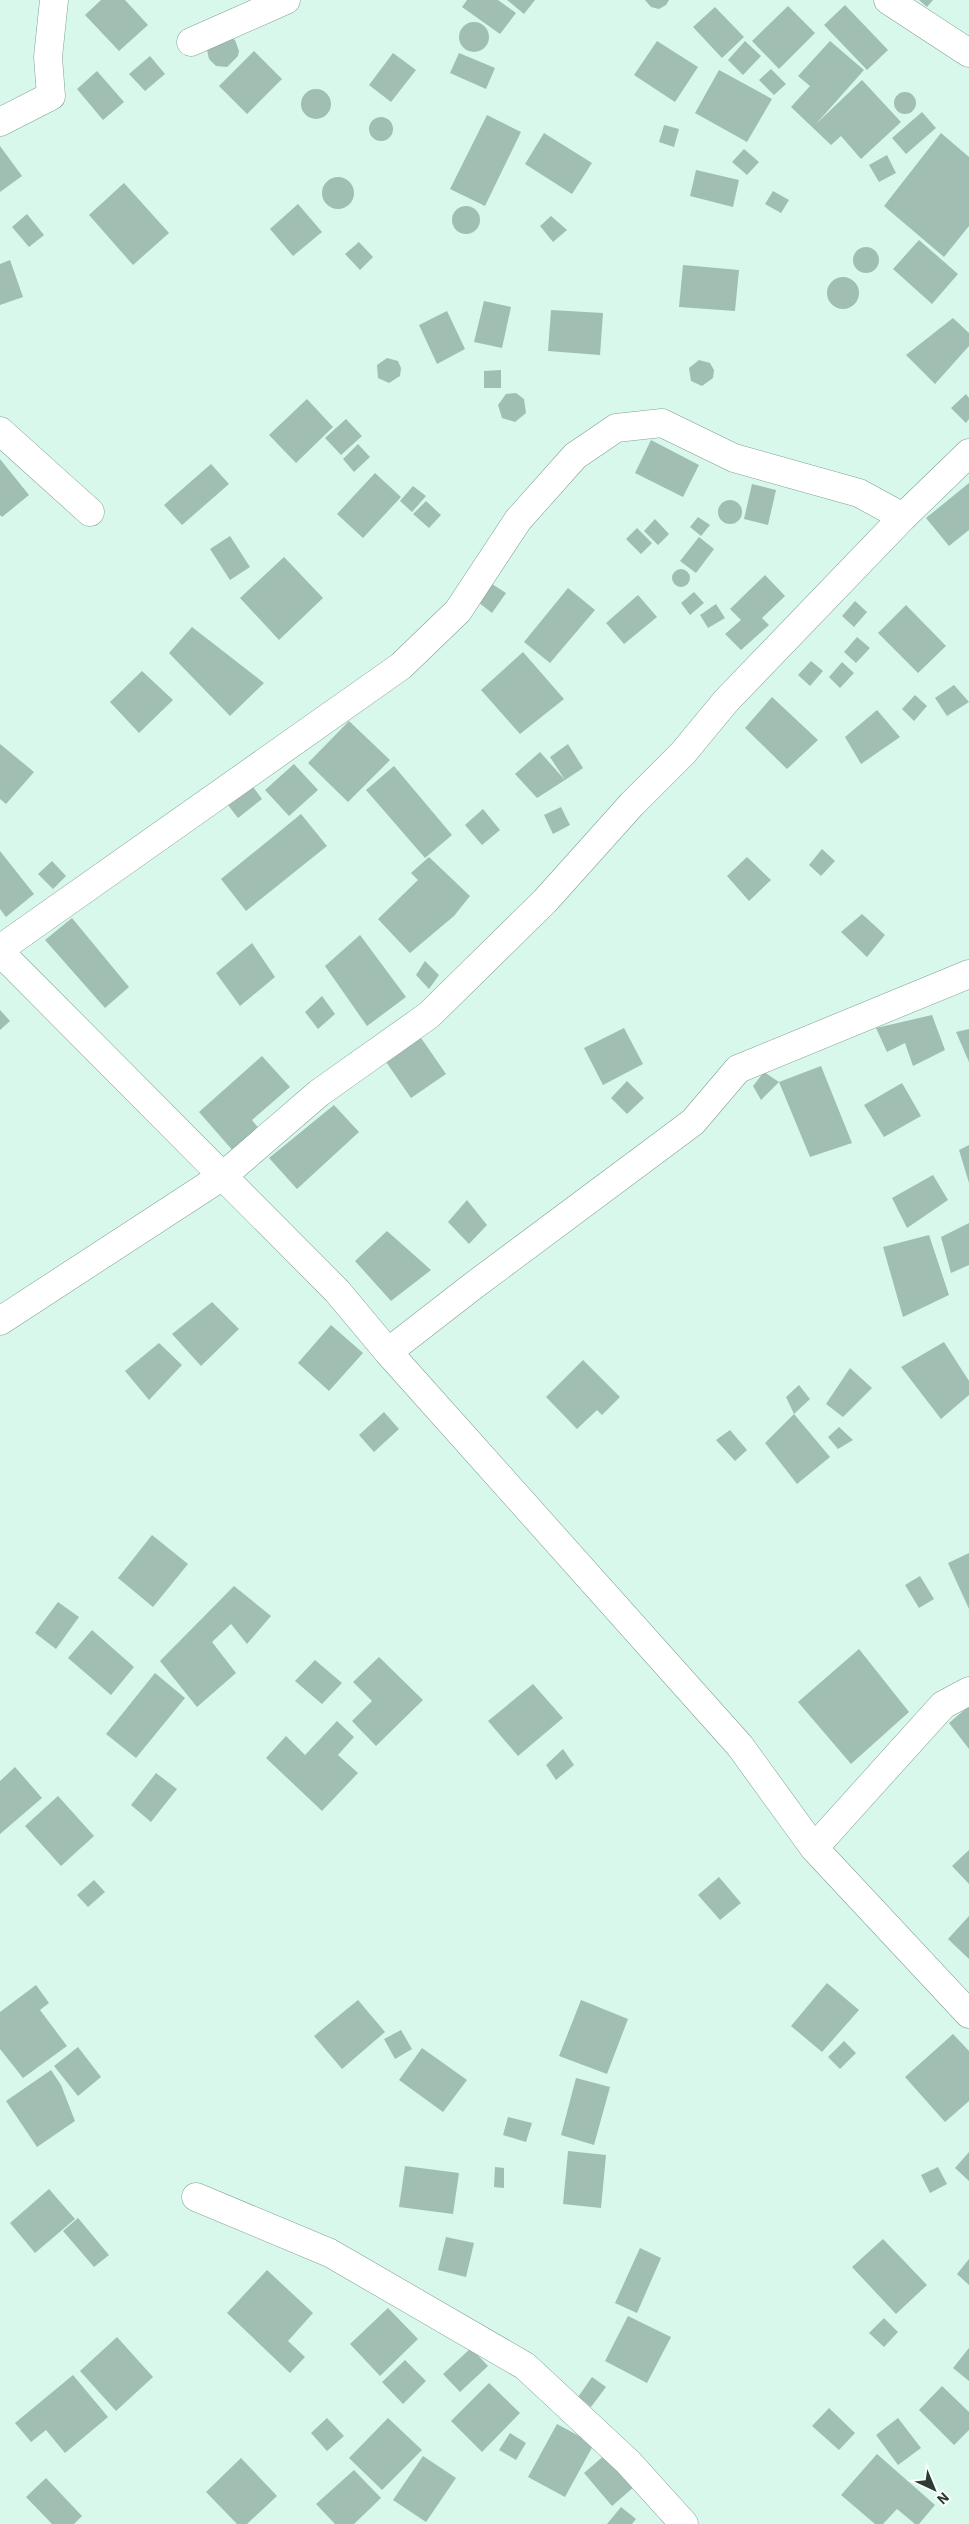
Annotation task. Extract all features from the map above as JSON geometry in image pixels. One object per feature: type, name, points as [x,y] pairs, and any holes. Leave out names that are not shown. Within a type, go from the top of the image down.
[{"type":"street","points":[[0,122],[51,96],[48,56],[54,0]]},
{"type":"street","points":[[191,42],[286,0]]},
{"type":"street","points":[[888,0],[969,53]]},
{"type":"street","points":[[903,517],[859,494],[734,458],[662,423],[616,428],[575,456],[518,520],[458,611],[401,666],[0,951],[337,1291],[388,1352],[740,1746],[814,1848],[969,2014]]},
{"type":"street","points":[[0,431],[90,512]]},
{"type":"street","points":[[0,1321],[224,1176],[319,1093],[429,1015],[545,901],[632,804],[683,753],[726,702],[903,517],[969,453]]},
{"type":"street","points":[[388,1352],[473,1286],[693,1122],[738,1069],[969,974]]},
{"type":"street","points":[[814,1848],[943,1705],[969,1690]]},
{"type":"street","points":[[196,2197],[330,2254],[524,2366],[628,2462],[684,2524]]},
{"type":"building","points":[[101,0],[125,0],[148,25],[119,51],[85,15]]},
{"type":"building","points":[[467,0],[498,0],[516,13],[500,34],[462,7]]},
{"type":"building","points":[[507,0],[535,0],[524,14]]},
{"type":"building","points":[[645,0],[669,0],[666,5],[659,9],[651,7]]},
{"type":"building","points":[[919,0],[933,0],[927,7]]},
{"type":"building","points":[[845,5],[888,50],[867,70],[824,25]]},
{"type":"building","points":[[788,6],[815,33],[779,69],[752,41]]},
{"type":"building","points":[[715,7],[744,37],[722,58],[693,27]]},
{"type":"building","points":[[474,22],[485,26],[489,37],[485,48],[474,52],[463,48],[459,37],[463,26]]},
{"type":"building","points":[[226,35],[235,40],[239,51],[238,56],[227,67],[216,66],[209,59],[207,50]]},
{"type":"building","points":[[657,41],[698,67],[675,102],[634,75]]},
{"type":"building","points":[[745,41],[761,56],[743,75],[728,60]]},
{"type":"building","points":[[830,41],[864,70],[816,124],[862,80],[901,122],[861,159],[841,136],[831,145],[791,107],[810,86],[798,76]]},
{"type":"building","points":[[254,51],[282,79],[247,114],[219,86]]},
{"type":"building","points":[[393,53],[416,70],[391,102],[369,85]]},
{"type":"building","points":[[459,53],[495,68],[486,89],[450,73]]},
{"type":"building","points":[[150,56],[165,74],[145,91],[129,74]]},
{"type":"building","points":[[771,69],[786,84],[774,95],[759,80]]},
{"type":"building","points":[[719,70],[772,99],[747,142],[695,113]]},
{"type":"building","points":[[97,71],[124,102],[103,120],[77,89]]},
{"type":"building","points":[[316,89],[327,93],[331,104],[327,115],[316,119],[305,115],[301,104],[305,93]]},
{"type":"building","points":[[905,92],[913,95],[916,103],[913,111],[905,114],[897,111],[894,103],[897,95]]},
{"type":"building","points":[[922,112],[936,128],[906,154],[892,138]]},
{"type":"building","points":[[487,115],[521,132],[485,206],[450,189]]},
{"type":"building","points":[[376,117],[386,117],[393,124],[393,134],[386,141],[376,141],[369,134],[369,124]]},
{"type":"building","points":[[664,125],[679,129],[674,147],[659,142]]},
{"type":"building","points":[[544,133],[592,163],[572,194],[525,164]]},
{"type":"building","points":[[941,133],[969,157],[969,226],[944,257],[884,206]]},
{"type":"building","points":[[0,146],[22,176],[0,192]]},
{"type":"building","points":[[744,149],[759,162],[747,175],[732,162]]},
{"type":"building","points":[[887,155],[896,173],[879,182],[869,165]]},
{"type":"building","points":[[696,170],[739,180],[733,207],[690,196]]},
{"type":"building","points":[[338,177],[350,181],[354,193],[350,205],[338,209],[326,205],[322,193],[326,181]]},
{"type":"building","points":[[124,183],[169,233],[133,265],[89,215]]},
{"type":"building","points":[[773,191],[789,200],[781,213],[765,204]]},
{"type":"building","points":[[298,204],[322,232],[293,256],[270,229]]},
{"type":"building","points":[[466,206],[476,210],[480,220],[476,230],[466,234],[456,230],[452,220],[456,210]]},
{"type":"building","points":[[27,214],[44,235],[29,247],[12,227]]},
{"type":"building","points":[[551,216],[567,230],[553,242],[540,226]]},
{"type":"building","points":[[919,240],[958,274],[932,304],[893,269]]},
{"type":"building","points":[[359,242],[373,257],[360,270],[345,254]]},
{"type":"building","points":[[866,247],[875,251],[879,260],[875,269],[866,273],[857,269],[853,260],[857,251]]},
{"type":"building","points":[[10,260],[23,297],[0,305],[0,264]]},
{"type":"building","points":[[683,265],[739,270],[735,311],[679,307]]},
{"type":"building","points":[[843,277],[849,278],[854,282],[858,287],[858,299],[854,304],[849,308],[843,309],[837,308],[832,304],[828,299],[827,293],[828,287],[832,282],[837,278]]},
{"type":"building","points":[[484,301],[511,307],[502,348],[474,342]]},
{"type":"building","points":[[551,310],[603,313],[600,355],[548,351]]},
{"type":"building","points":[[447,311],[465,349],[437,364],[419,325]]},
{"type":"building","points":[[953,318],[969,333],[969,346],[935,384],[906,355]]},
{"type":"building","points":[[387,358],[398,361],[401,368],[400,376],[389,383],[378,378],[377,365]]},
{"type":"building","points":[[699,360],[710,363],[714,370],[713,378],[702,386],[691,381],[689,368]]},
{"type":"building","points":[[501,370],[501,388],[484,388],[484,371]]},
{"type":"building","points":[[516,393],[524,399],[526,413],[515,422],[502,418],[498,405],[506,394]]},
{"type":"building","points":[[966,394],[969,398],[969,419],[966,423],[951,408]]},
{"type":"building","points":[[307,399],[333,427],[296,463],[269,435]]},
{"type":"building","points":[[346,419],[362,436],[341,455],[325,438]]},
{"type":"building","points":[[651,440],[699,465],[683,497],[635,473]]},
{"type":"building","points":[[358,444],[370,457],[354,472],[343,459]]},
{"type":"building","points":[[0,459],[29,495],[2,517],[0,515]]},
{"type":"building","points":[[211,464],[229,484],[182,525],[164,505]]},
{"type":"building","points":[[375,473],[401,497],[363,538],[337,514]]},
{"type":"building","points":[[969,483],[969,530],[949,546],[926,518]]},
{"type":"building","points":[[752,484],[776,490],[768,525],[744,519]]},
{"type":"building","points":[[413,486],[426,496],[412,512],[400,501]]},
{"type":"building","points":[[730,500],[738,504],[742,512],[738,520],[730,524],[722,520],[718,512],[722,504]]},
{"type":"building","points":[[426,501],[441,515],[429,528],[413,514]]},
{"type":"building","points":[[698,517],[710,525],[701,536],[690,527]]},
{"type":"building","points":[[655,519],[669,534],[658,545],[644,531]]},
{"type":"building","points":[[637,528],[652,543],[641,554],[626,539]]},
{"type":"building","points":[[230,536],[250,567],[230,580],[210,549]]},
{"type":"building","points":[[699,537],[714,549],[696,573],[680,561]]},
{"type":"building","points":[[284,557],[323,598],[279,640],[240,598]]},
{"type":"building","points":[[681,569],[687,572],[690,578],[687,584],[681,587],[675,584],[672,578],[675,572]]},
{"type":"building","points":[[765,575],[785,596],[762,618],[769,625],[741,650],[725,634],[741,620],[730,609]]},
{"type":"building","points":[[492,584],[506,593],[492,613],[478,602]]},
{"type":"building","points":[[568,588],[595,610],[550,663],[524,642]]},
{"type":"building","points":[[694,592],[704,603],[690,615],[681,603]]},
{"type":"building","points":[[638,595],[657,617],[624,644],[606,623]]},
{"type":"building","points":[[855,601],[867,612],[854,627],[842,616]]},
{"type":"building","points":[[716,604],[725,618],[708,628],[700,615]]},
{"type":"building","points":[[906,605],[946,646],[918,673],[878,633]]},
{"type":"building","points":[[192,627],[264,683],[230,716],[169,653]]},
{"type":"building","points":[[857,637],[870,648],[856,663],[844,652]]},
{"type":"building","points":[[523,652],[564,699],[520,734],[481,690]]},
{"type":"building","points":[[811,661],[823,671],[810,686],[798,675]]},
{"type":"building","points":[[842,662],[854,673],[840,688],[829,677]]},
{"type":"building","points":[[142,671],[173,700],[139,733],[110,702]]},
{"type":"building","points":[[954,685],[969,702],[947,716],[935,698]]},
{"type":"building","points":[[915,695],[927,706],[914,721],[902,709]]},
{"type":"building","points":[[772,697],[818,740],[787,769],[745,728]]},
{"type":"building","points":[[877,710],[900,737],[861,764],[845,737]]},
{"type":"building","points":[[349,721],[390,760],[348,802],[308,763]]},
{"type":"building","points":[[0,744],[34,772],[6,804],[0,799]]},
{"type":"building","points":[[568,744],[583,768],[565,780],[550,757]]},
{"type":"building","points":[[540,752],[565,780],[537,798],[515,774]]},
{"type":"building","points":[[294,764],[318,790],[289,816],[265,790]]},
{"type":"building","points":[[394,766],[452,835],[425,858],[366,790]]},
{"type":"building","points":[[248,780],[262,799],[238,818],[224,800]]},
{"type":"building","points":[[561,807],[570,825],[553,834],[544,815]]},
{"type":"building","points":[[483,809],[500,830],[482,845],[465,825]]},
{"type":"building","points":[[301,814],[327,846],[246,911],[221,879]]},
{"type":"building","points":[[822,849],[835,861],[821,876],[809,865]]},
{"type":"building","points":[[0,851],[34,894],[6,917],[0,909]]},
{"type":"building","points":[[429,857],[470,896],[454,916],[410,953],[378,919],[418,880],[411,873]]},
{"type":"building","points":[[747,857],[771,880],[749,901],[727,876]]},
{"type":"building","points":[[52,861],[66,876],[53,889],[38,874]]},
{"type":"building","points":[[862,914],[885,935],[867,957],[841,932]]},
{"type":"building","points":[[72,918],[129,987],[105,1008],[45,940]]},
{"type":"building","points":[[360,935],[406,997],[367,1026],[325,966]]},
{"type":"building","points":[[252,943],[275,977],[240,1006],[216,973]]},
{"type":"building","points":[[425,961],[439,975],[429,989],[416,975]]},
{"type":"building","points":[[322,996],[335,1014],[318,1029],[305,1012]]},
{"type":"building","points":[[0,1010],[10,1021],[0,1030]]},
{"type":"building","points":[[932,1015],[945,1050],[913,1066],[905,1043],[887,1052],[876,1028]]},
{"type":"building","points":[[624,1028],[643,1064],[603,1085],[584,1048]]},
{"type":"building","points":[[969,1029],[969,1062],[956,1032]]},
{"type":"building","points":[[419,1035],[446,1074],[411,1098],[384,1059]]},
{"type":"building","points":[[262,1056],[290,1087],[252,1120],[260,1130],[234,1152],[199,1112]]},
{"type":"building","points":[[821,1066],[852,1143],[810,1157],[779,1082]]},
{"type":"building","points":[[764,1072],[779,1082],[761,1100],[753,1086]]},
{"type":"building","points":[[627,1081],[644,1098],[627,1114],[611,1098]]},
{"type":"building","points":[[902,1083],[921,1116],[884,1137],[864,1105]]},
{"type":"building","points":[[334,1105],[359,1132],[297,1189],[269,1158]]},
{"type":"building","points":[[969,1145],[969,1183],[959,1150]]},
{"type":"building","points":[[933,1175],[948,1200],[907,1228],[892,1198]]},
{"type":"building","points":[[467,1200],[487,1225],[469,1244],[448,1222]]},
{"type":"building","points":[[969,1223],[969,1265],[951,1273],[941,1237]]},
{"type":"building","points":[[387,1231],[431,1270],[391,1301],[355,1261]]},
{"type":"building","points":[[929,1235],[949,1295],[903,1317],[883,1247]]},
{"type":"building","points":[[212,1302],[239,1329],[201,1366],[172,1334]]},
{"type":"building","points":[[331,1325],[363,1353],[329,1391],[298,1363]]},
{"type":"building","points":[[944,1342],[969,1381],[969,1395],[941,1419],[901,1367]]},
{"type":"building","points":[[159,1343],[182,1365],[149,1400],[125,1371]]},
{"type":"building","points":[[583,1360],[620,1397],[602,1415],[597,1410],[577,1429],[546,1397]]},
{"type":"building","points":[[850,1368],[872,1388],[843,1417],[826,1404]]},
{"type":"building","points":[[799,1385],[810,1399],[794,1414],[786,1397]]},
{"type":"building","points":[[384,1412],[399,1429],[374,1452],[359,1435]]},
{"type":"building","points":[[794,1414],[830,1457],[797,1484],[765,1443]]},
{"type":"building","points":[[839,1427],[853,1440],[838,1449],[828,1437]]},
{"type":"building","points":[[730,1430],[747,1450],[735,1461],[716,1440]]},
{"type":"building","points":[[152,1535],[188,1564],[153,1607],[118,1578]]},
{"type":"building","points":[[969,1553],[969,1609],[948,1563]]},
{"type":"building","points":[[920,1576],[934,1599],[919,1608],[905,1585]]},
{"type":"building","points":[[234,1586],[271,1616],[247,1644],[231,1624],[212,1642],[236,1673],[197,1707],[160,1661]]},
{"type":"building","points":[[58,1602],[79,1617],[56,1649],[35,1633]]},
{"type":"building","points":[[92,1630],[134,1667],[111,1695],[68,1658]]},
{"type":"building","points":[[859,1649],[909,1712],[851,1764],[798,1702]]},
{"type":"building","points":[[379,1657],[423,1700],[376,1746],[352,1721],[372,1701],[353,1682]]},
{"type":"building","points":[[315,1660],[342,1683],[322,1704],[295,1681]]},
{"type":"building","points":[[155,1673],[185,1698],[136,1758],[106,1734]]},
{"type":"building","points":[[533,1684],[563,1718],[518,1756],[488,1721]]},
{"type":"building","points":[[969,1706],[969,1749],[949,1723]]},
{"type":"building","points":[[337,1721],[354,1737],[338,1755],[358,1773],[322,1811],[266,1758],[286,1736],[305,1755]]},
{"type":"building","points":[[563,1749],[574,1765],[556,1780],[546,1765]]},
{"type":"building","points":[[15,1767],[42,1798],[0,1834],[0,1781]]},
{"type":"building","points":[[156,1773],[177,1789],[151,1822],[131,1805]]},
{"type":"building","points":[[58,1796],[94,1836],[61,1866],[25,1826]]},
{"type":"building","points":[[969,1850],[969,1884],[952,1866]]},
{"type":"building","points":[[719,1877],[741,1903],[720,1920],[698,1895]]},
{"type":"building","points":[[94,1880],[105,1892],[88,1907],[77,1895]]},
{"type":"building","points":[[969,1916],[969,1959],[948,1939]]},
{"type":"building","points":[[827,1983],[859,2010],[822,2052],[791,2026]]},
{"type":"building","points":[[36,1985],[49,2003],[40,2010],[67,2046],[23,2078],[0,2049],[0,2012]]},
{"type":"building","points":[[358,2000],[385,2032],[342,2069],[314,2036]]},
{"type":"building","points":[[581,2000],[628,2019],[607,2074],[559,2056]]},
{"type":"building","points":[[401,2030],[412,2049],[395,2059],[384,2039]]},
{"type":"building","points":[[953,2034],[969,2051],[969,2101],[945,2122],[905,2077]]},
{"type":"building","points":[[844,2041],[856,2053],[840,2069],[828,2057]]},
{"type":"building","points":[[78,2047],[101,2077],[78,2096],[54,2066]]},
{"type":"building","points":[[422,2048],[467,2080],[443,2112],[399,2080]]},
{"type":"building","points":[[51,2070],[61,2085],[75,2121],[37,2147],[6,2101]]},
{"type":"building","points":[[576,2078],[610,2087],[594,2145],[561,2135]]},
{"type":"building","points":[[508,2117],[532,2123],[526,2142],[503,2135]]},
{"type":"building","points":[[568,2151],[606,2155],[601,2208],[563,2204]]},
{"type":"building","points":[[969,2152],[969,2181],[955,2168]]},
{"type":"building","points":[[405,2166],[459,2173],[453,2214],[399,2207]]},
{"type":"building","points":[[495,2167],[504,2168],[504,2188],[494,2187]]},
{"type":"building","points":[[938,2167],[947,2184],[930,2193],[921,2175]]},
{"type":"building","points":[[49,2189],[75,2219],[35,2253],[10,2223]]},
{"type":"building","points":[[78,2218],[109,2255],[94,2267],[63,2231]]},
{"type":"building","points":[[446,2237],[474,2243],[466,2277],[438,2270]]},
{"type":"building","points":[[883,2239],[927,2285],[896,2314],[852,2267]]},
{"type":"building","points":[[640,2248],[661,2258],[637,2313],[615,2303]]},
{"type":"building","points":[[969,2259],[969,2285],[957,2274]]},
{"type":"building","points":[[267,2270],[313,2313],[288,2341],[305,2357],[290,2373],[227,2313]]},
{"type":"building","points":[[388,2308],[418,2339],[380,2376],[350,2344]]},
{"type":"building","points":[[628,2316],[671,2337],[647,2383],[605,2361]]},
{"type":"building","points":[[884,2318],[898,2332],[884,2347],[869,2333]]},
{"type":"building","points":[[117,2337],[153,2377],[116,2411],[80,2371]]},
{"type":"building","points":[[471,2348],[488,2366],[460,2392],[443,2374]]},
{"type":"building","points":[[969,2348],[969,2381],[953,2368]]},
{"type":"building","points":[[405,2360],[426,2381],[403,2404],[382,2382]]},
{"type":"building","points":[[73,2375],[108,2417],[65,2453],[46,2430],[31,2442],[15,2423]]},
{"type":"building","points":[[592,2377],[606,2387],[591,2407],[578,2397]]},
{"type":"building","points":[[489,2383],[520,2413],[482,2452],[451,2421]]},
{"type":"building","points":[[942,2386],[969,2412],[969,2430],[954,2445],[919,2410]]},
{"type":"building","points":[[829,2408],[855,2433],[839,2450],[812,2426]]},
{"type":"building","points":[[327,2418],[344,2436],[327,2451],[311,2433]]},
{"type":"building","points":[[388,2418],[422,2450],[382,2490],[349,2458]]},
{"type":"building","points":[[898,2418],[921,2448],[898,2465],[876,2435]]},
{"type":"building","points":[[557,2424],[594,2444],[565,2497],[528,2477]]},
{"type":"building","points":[[510,2433],[526,2443],[516,2460],[499,2450]]},
{"type":"building","points":[[607,2453],[635,2486],[612,2506],[584,2473]]},
{"type":"building","points":[[877,2454],[935,2505],[919,2524],[915,2524],[897,2509],[883,2524],[875,2524],[841,2495]]},
{"type":"building","points":[[423,2456],[456,2478],[426,2522],[393,2500]]},
{"type":"building","points":[[241,2458],[277,2496],[247,2524],[237,2524],[206,2492]]},
{"type":"building","points":[[354,2470],[381,2498],[354,2524],[335,2524],[316,2504]]},
{"type":"building","points":[[46,2478],[82,2516],[74,2524],[52,2524],[26,2497]]},
{"type":"building","points":[[621,2507],[636,2519],[632,2524],[607,2524]]}]
